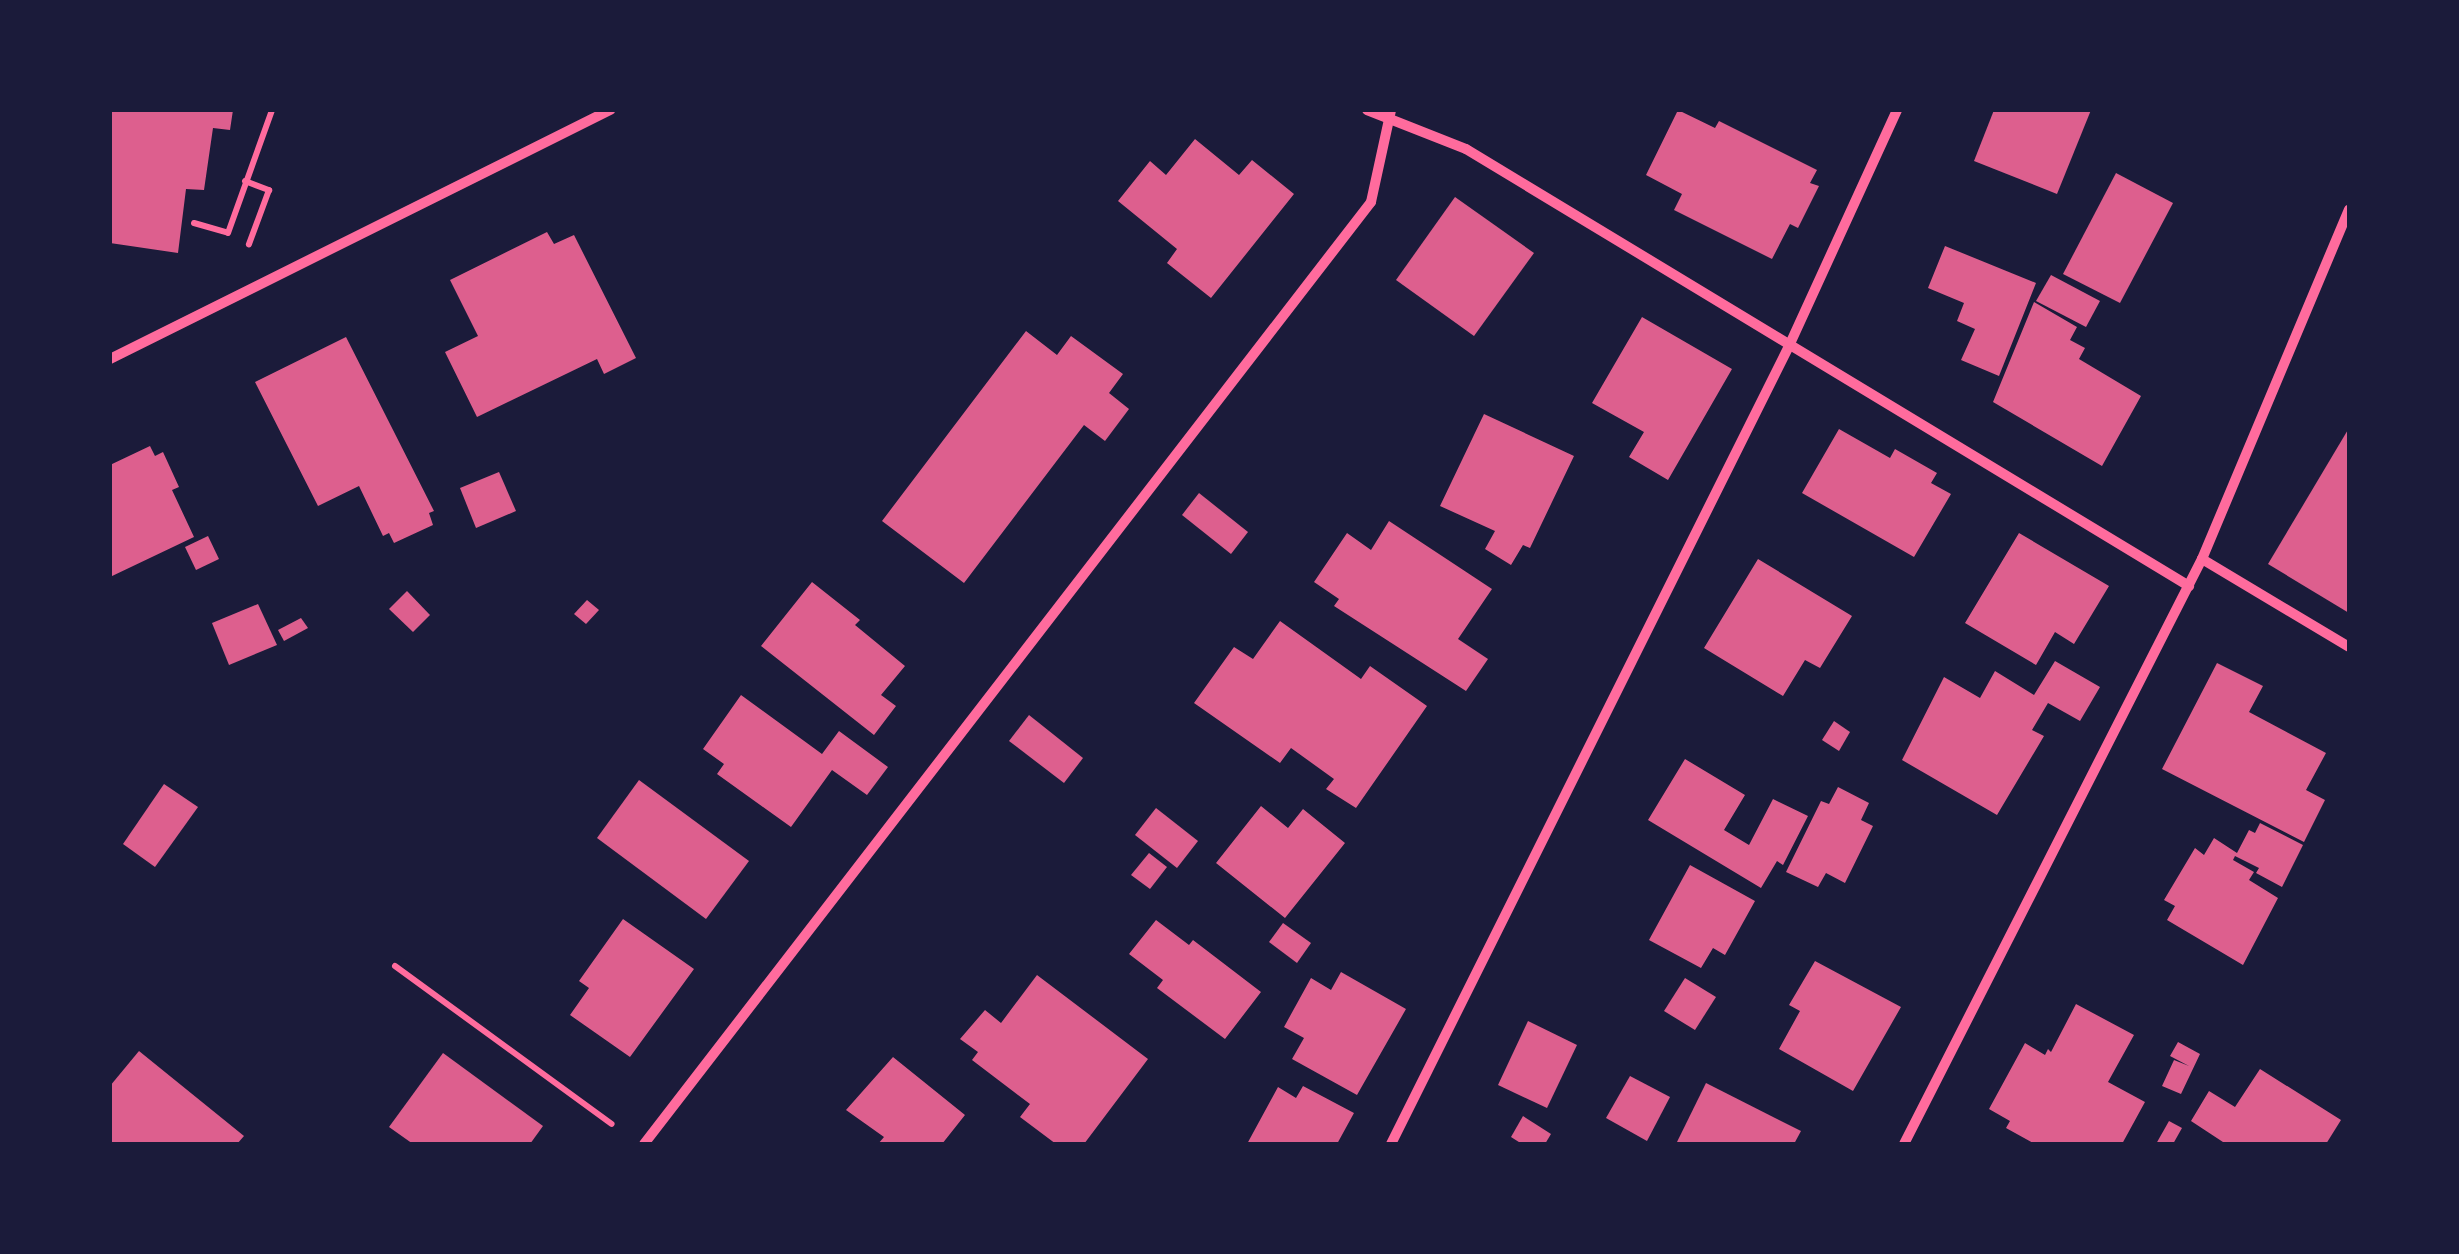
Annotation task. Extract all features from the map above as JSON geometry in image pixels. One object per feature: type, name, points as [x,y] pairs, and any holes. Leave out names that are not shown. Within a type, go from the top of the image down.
[{"type":"street","points":[[110,359],[610,110]]},
{"type":"street","points":[[1367,110],[1392,115],[1466,150],[2189,586]]},
{"type":"street","points":[[1391,1144],[1789,346],[1897,110]]},
{"type":"street","points":[[644,1144],[1371,202],[1392,115]]},
{"type":"street","points":[[1904,1144],[2202,560],[2349,210]]},
{"type":"street","points":[[2202,560],[2349,647]]},
{"type":"path","points":[[194,223],[228,233],[272,110]]},
{"type":"path","points":[[245,181],[270,190],[246,252]]},
{"type":"path","points":[[394,966],[624,1133]]},
{"type":"building","points":[[110,110],[233,110],[230,130],[213,128],[204,190],[186,189],[178,253],[110,243]]},
{"type":"building","points":[[1678,110],[1715,128],[1719,121],[1817,170],[1810,183],[1819,186],[1798,228],[1790,224],[1772,259],[1674,210],[1682,194],[1646,175]]},
{"type":"building","points":[[1994,110],[2091,110],[2057,194],[1974,161]]},
{"type":"building","points":[[1195,139],[1239,175],[1252,160],[1294,194],[1211,298],[1167,263],[1177,249],[1118,201],[1150,161],[1166,175]]},
{"type":"building","points":[[2116,173],[2173,203],[2120,303],[2063,274]]},
{"type":"building","points":[[1455,197],[1534,253],[1474,336],[1396,280]]},
{"type":"building","points":[[547,232],[554,244],[574,235],[636,358],[604,374],[597,359],[477,417],[445,352],[478,336],[450,280]]},
{"type":"building","points":[[1945,246],[2036,283],[1999,376],[1961,360],[1975,329],[1957,321],[1964,303],[1928,288]]},
{"type":"building","points":[[2051,275],[2100,301],[2086,327],[2036,301]]},
{"type":"building","points":[[2034,302],[2077,327],[2070,340],[2085,348],[2079,359],[2141,396],[2102,466],[1993,402]]},
{"type":"building","points":[[1642,317],[1732,369],[1668,480],[1629,457],[1644,432],[1592,403]]},
{"type":"building","points":[[1026,331],[1057,355],[1071,336],[1123,374],[1109,393],[1129,409],[1105,441],[1084,425],[964,583],[882,521]]},
{"type":"building","points":[[346,337],[434,511],[429,513],[433,525],[394,543],[389,533],[383,536],[359,486],[318,506],[255,382]]},
{"type":"building","points":[[1484,414],[1574,456],[1530,548],[1523,545],[1511,565],[1485,549],[1495,531],[1440,506]]},
{"type":"building","points":[[2349,428],[2349,613],[2268,564]]},
{"type":"building","points":[[1839,429],[1890,458],[1895,449],[1937,473],[1931,483],[1951,494],[1914,557],[1802,493]]},
{"type":"building","points":[[150,446],[155,456],[163,452],[179,487],[172,490],[194,537],[110,577],[110,465]]},
{"type":"building","points":[[499,472],[516,511],[476,528],[460,488]]},
{"type":"building","points":[[1199,493],[1248,532],[1231,554],[1182,515]]},
{"type":"building","points":[[1389,521],[1492,589],[1458,639],[1488,659],[1466,691],[1334,606],[1339,599],[1314,582],[1347,533],[1371,550]]},
{"type":"building","points":[[2019,533],[2109,586],[2074,644],[2055,632],[2036,665],[1965,623]]},
{"type":"building","points":[[208,536],[219,559],[196,570],[185,547]]},
{"type":"building","points":[[1758,559],[1852,616],[1820,668],[1805,660],[1783,696],[1704,648]]},
{"type":"building","points":[[812,582],[860,620],[855,625],[905,666],[881,695],[896,706],[874,735],[761,646]]},
{"type":"building","points":[[407,591],[430,615],[413,632],[389,609]]},
{"type":"building","points":[[587,600],[599,610],[586,624],[574,614]]},
{"type":"building","points":[[258,604],[277,645],[229,665],[212,623]]},
{"type":"building","points":[[301,618],[308,628],[284,641],[278,630]]},
{"type":"building","points":[[1280,621],[1361,679],[1370,666],[1427,706],[1356,808],[1326,789],[1334,779],[1291,748],[1280,763],[1194,703],[1234,647],[1253,659]]},
{"type":"building","points":[[2055,661],[2100,687],[2080,721],[2048,703],[2032,730],[2044,736],[1997,815],[1902,760],[1944,677],[1980,698],[1995,671],[2034,695]]},
{"type":"building","points":[[2217,663],[2263,686],[2249,712],[2326,753],[2306,790],[2325,800],[2304,842],[2162,769]]},
{"type":"building","points":[[741,695],[822,754],[839,731],[888,767],[867,795],[832,770],[791,827],[717,774],[724,764],[703,749]]},
{"type":"building","points":[[1029,715],[1083,758],[1064,783],[1009,741]]},
{"type":"building","points":[[1834,721],[1850,732],[1839,751],[1822,740]]},
{"type":"building","points":[[1685,759],[1745,795],[1724,830],[1749,845],[1773,799],[1808,816],[1783,865],[1777,861],[1761,888],[1648,820]]},
{"type":"building","points":[[639,780],[749,861],[706,919],[597,838]]},
{"type":"building","points":[[164,784],[198,807],[155,867],[123,844]]},
{"type":"building","points":[[1838,787],[1869,803],[1861,820],[1873,826],[1845,883],[1826,873],[1818,887],[1786,872],[1821,801],[1829,804]]},
{"type":"building","points":[[1261,806],[1288,828],[1303,809],[1345,843],[1285,918],[1216,863]]},
{"type":"building","points":[[1156,808],[1198,841],[1177,868],[1135,835]]},
{"type":"building","points":[[2260,823],[2303,845],[2282,887],[2256,873],[2259,868],[2235,856],[2233,860],[2254,872],[2249,880],[2278,898],[2243,965],[2167,920],[2175,906],[2164,900],[2195,848],[2204,855],[2214,838],[2237,853],[2249,830],[2255,833]]},
{"type":"building","points":[[1149,853],[1167,867],[1150,889],[1131,875]]},
{"type":"building","points":[[1690,865],[1755,901],[1725,955],[1713,948],[1701,968],[1649,940]]},
{"type":"building","points":[[623,919],[694,969],[630,1057],[570,1015],[589,988],[579,981]]},
{"type":"building","points":[[1156,920],[1189,945],[1193,940],[1261,992],[1225,1039],[1157,988],[1163,980],[1129,954]]},
{"type":"building","points":[[1283,923],[1311,943],[1297,963],[1269,942]]},
{"type":"building","points":[[1815,961],[1901,1007],[1853,1091],[1779,1049],[1800,1011],[1789,1005]]},
{"type":"building","points":[[1341,972],[1406,1009],[1357,1095],[1292,1059],[1304,1038],[1284,1027],[1311,978],[1331,990]]},
{"type":"building","points":[[1037,975],[1148,1059],[1084,1144],[1056,1144],[1020,1117],[1030,1104],[972,1060],[978,1052],[960,1039],[985,1010],[1001,1023]]},
{"type":"building","points":[[1685,978],[1716,997],[1695,1030],[1664,1011]]},
{"type":"building","points":[[2076,1004],[2134,1035],[2108,1082],[2145,1102],[2122,1144],[2035,1144],[2006,1128],[2010,1121],[1989,1109],[2025,1043],[2045,1055],[2048,1049],[2051,1052]]},
{"type":"building","points":[[1528,1021],[1577,1045],[1547,1108],[1498,1085]]},
{"type":"building","points":[[2178,1042],[2200,1054],[2181,1094],[2162,1086],[2174,1060],[2189,1066],[2170,1056]]},
{"type":"building","points":[[139,1051],[244,1136],[237,1144],[110,1144],[110,1086]]},
{"type":"building","points":[[443,1053],[543,1126],[530,1144],[413,1144],[389,1127]]},
{"type":"building","points":[[893,1057],[965,1115],[942,1144],[878,1144],[884,1137],[846,1110]]},
{"type":"building","points":[[2260,1069],[2341,1120],[2326,1144],[2226,1144],[2191,1121],[2209,1091],[2235,1107]]},
{"type":"building","points":[[1630,1076],[1670,1097],[1647,1141],[1606,1118]]},
{"type":"building","points":[[1706,1083],[1801,1131],[1794,1144],[1676,1144]]},
{"type":"building","points":[[1303,1086],[1354,1113],[1337,1144],[1247,1144],[1278,1087],[1296,1098]]},
{"type":"building","points":[[1523,1116],[1551,1134],[1545,1144],[1522,1144],[1511,1137]]},
{"type":"building","points":[[2169,1121],[2182,1128],[2173,1144],[2156,1144]]}]
